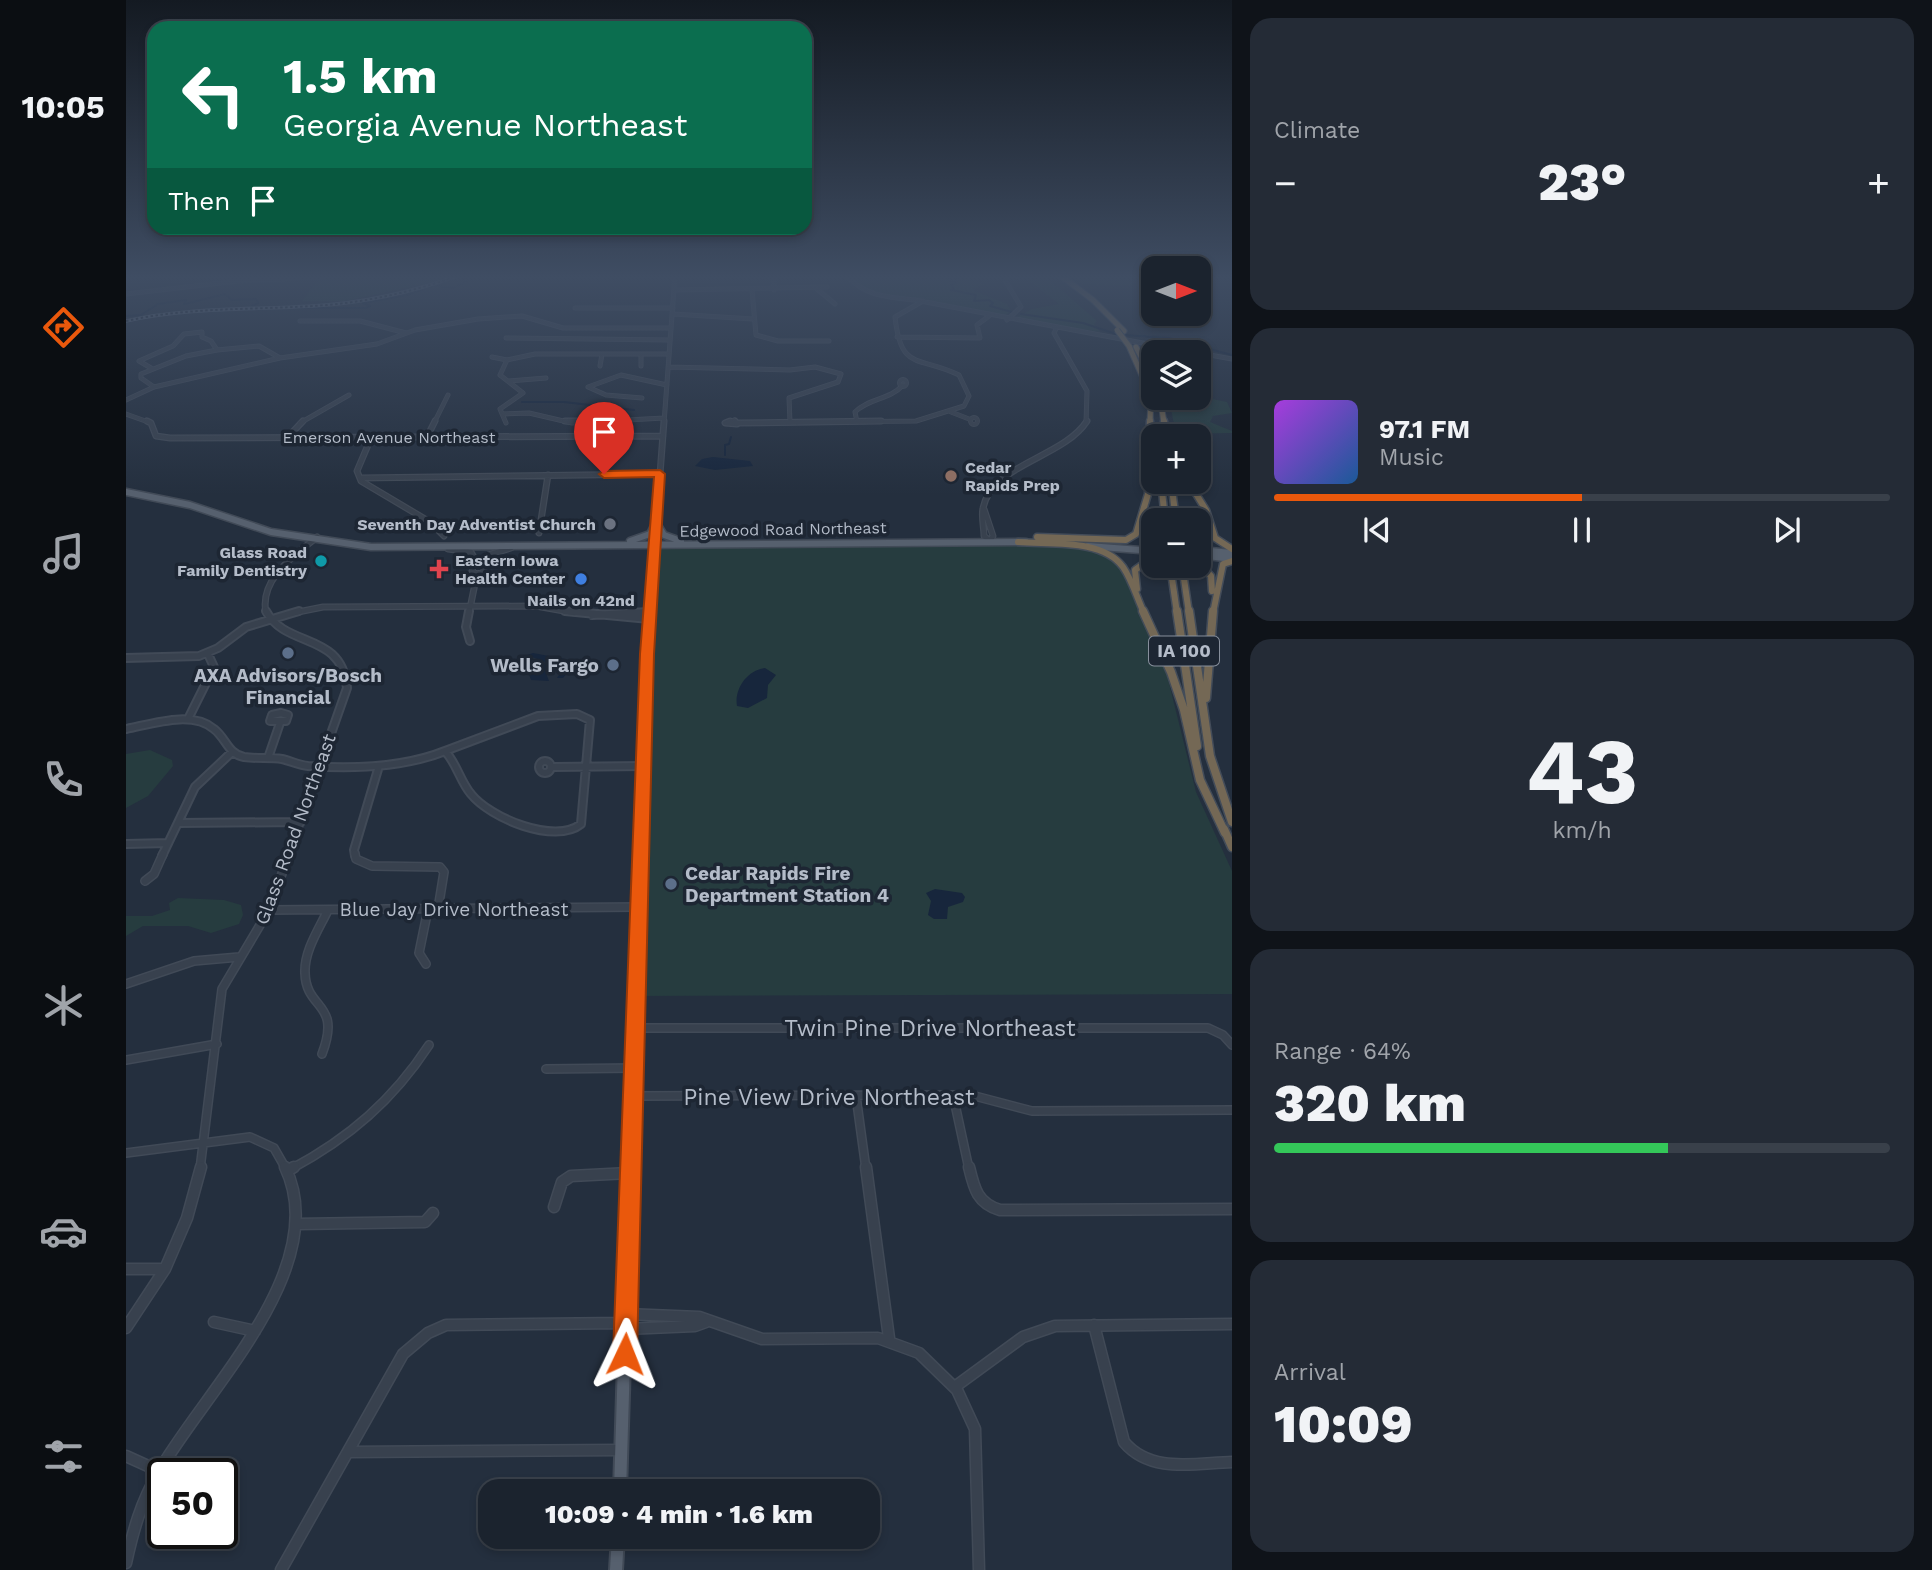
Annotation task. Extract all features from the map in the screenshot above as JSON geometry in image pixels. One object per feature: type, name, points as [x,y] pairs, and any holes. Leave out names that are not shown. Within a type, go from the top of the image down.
[{"type":"highway","points":[[1133,348],[1141,369]]},
{"type":"highway","points":[[1148,494],[1148,508]]},
{"type":"highway","points":[[1037,537],[1130,539],[1140,529],[1148,494]]},
{"type":"highway","points":[[1195,494],[1206,510],[1215,538],[1232,556],[1223,564],[1206,640],[1205,724]]},
{"type":"highway","points":[[1018,542],[1081,548],[1112,556],[1123,567],[1154,634]]},
{"type":"highway","points":[[1141,565],[1134,575],[1184,710],[1200,780],[1225,833]]},
{"type":"highway","points":[[1211,576],[1212,607]]},
{"type":"highway","name":"IA 100","points":[[1172,578],[1195,736],[1206,782],[1232,847]]},
{"type":"highway","name":"IA 100","points":[[1184,578],[1216,783],[1232,822]]},
{"type":"main road","name":"Edgewood Road Northeast","points":[[126,490],[177,501],[271,532],[371,547],[516,548],[681,541],[1037,537],[1141,548]]},
{"type":"main road","name":"Edgewood Road Northeast","points":[[126,490],[170,495],[315,539],[410,545],[629,544]]},
{"type":"main road","points":[[217,514],[236,515]]},
{"type":"main road","points":[[629,544],[645,537],[656,522],[664,535],[681,541]]},
{"type":"main road","name":"Edgewood Road Northeast","points":[[655,543],[887,542],[989,538],[1141,548]]},
{"type":"main road","points":[[620,1479],[649,615],[655,543]]},
{"type":"main road","points":[[629,544],[654,555]]},
{"type":"main road","points":[[654,555],[674,545]]},
{"type":"main road","points":[[1211,554],[1232,556]]},
{"type":"main road","points":[[1211,556],[1232,556]]},
{"type":"main road","points":[[617,1570],[618,1549]]},
{"type":"street","points":[[151,369],[139,361],[168,348]]},
{"type":"street","points":[[154,387],[140,376],[151,369],[192,354],[235,348]]},
{"type":"street","points":[[263,348],[280,358]]},
{"type":"street","points":[[126,400],[154,387],[280,358],[347,348]]},
{"type":"street","points":[[655,543],[669,348]]},
{"type":"street","points":[[738,423],[916,421],[951,412],[969,400],[962,379],[947,369],[907,358],[902,348]]},
{"type":"street","points":[[989,538],[982,517],[985,499],[994,484],[1062,446],[1082,428],[1088,416],[1089,400],[1086,388],[1063,348]]},
{"type":"street","points":[[561,364],[563,354]]},
{"type":"street","points":[[600,366],[602,354]]},
{"type":"street","points":[[641,354],[641,366]]},
{"type":"street","points":[[492,357],[507,360],[527,355],[668,354]]},
{"type":"street","points":[[1211,355],[1232,359]]},
{"type":"street","points":[[506,424],[502,407],[523,393],[500,375],[507,360]]},
{"type":"street","points":[[668,367],[790,370],[821,368],[841,374],[838,382],[789,398],[790,422]]},
{"type":"street","points":[[642,398],[606,395],[588,387],[621,375],[667,384]]},
{"type":"street","points":[[509,381],[546,378]]},
{"type":"street","points":[[857,422],[855,412],[859,406],[896,393],[903,385]]},
{"type":"street","points":[[287,438],[298,424],[349,395]]},
{"type":"street","points":[[427,438],[447,395]]},
{"type":"street","points":[[951,412],[969,419]]},
{"type":"street","name":"Emerson Avenue Northeast","points":[[126,414],[151,423],[154,433],[162,438],[663,436]]},
{"type":"street","points":[[502,414],[529,414],[572,423],[664,418]]},
{"type":"street","points":[[127,423],[135,419]]},
{"type":"street","points":[[371,438],[357,471],[360,478],[367,487],[430,522],[444,536]]},
{"type":"street","points":[[360,478],[660,474]]},
{"type":"street","points":[[539,533],[548,475]]},
{"type":"street","points":[[984,509],[989,538]]},
{"type":"street","points":[[270,620],[263,601],[268,584],[315,539]]},
{"type":"street","points":[[477,574],[483,572],[488,555],[516,548]]},
{"type":"street","points":[[445,549],[471,552],[475,559],[472,571],[477,574]]},
{"type":"street","points":[[470,641],[466,627],[477,574]]},
{"type":"street","points":[[126,658],[189,658],[208,654],[240,630],[323,607],[536,606],[590,615],[649,615]]},
{"type":"street","name":"Glass Road Northeast","points":[[126,1328],[165,1269],[197,1185],[222,989],[269,910],[347,688],[346,671],[329,650],[284,630],[270,620]]},
{"type":"street","points":[[188,719],[214,667],[208,654]]},
{"type":"street","points":[[126,729],[188,719],[199,720],[215,729],[232,752],[243,757],[320,766],[379,766],[425,760],[445,751],[527,718],[577,714],[590,720],[582,819],[578,830],[568,833],[532,830],[480,804],[470,794],[455,760],[445,751]]},
{"type":"street","points":[[268,758],[280,723]]},
{"type":"street","points":[[145,881],[154,874],[195,787],[232,752]]},
{"type":"street","points":[[379,766],[354,850],[356,859],[372,866],[440,867],[444,872],[438,909]]},
{"type":"street","points":[[554,767],[644,766]]},
{"type":"street","points":[[179,822],[301,822]]},
{"type":"street","points":[[126,844],[168,844]]},
{"type":"street","name":"Blue Jay Drive Northeast","points":[[269,910],[639,907]]},
{"type":"street","points":[[426,964],[419,953],[428,909]]},
{"type":"street","points":[[322,1054],[329,1038],[329,1020],[324,1005],[310,989],[306,964],[328,910]]},
{"type":"street","points":[[126,984],[194,961],[239,957]]},
{"type":"street","name":"Twin Pine Drive Northeast","points":[[635,1028],[1208,1028],[1223,1035],[1232,1045]]},
{"type":"street","points":[[126,1060],[217,1044]]},
{"type":"street","points":[[287,1171],[356,1132],[380,1110],[414,1070],[429,1045]]},
{"type":"street","points":[[546,1069],[634,1069]]},
{"type":"street","points":[[953,1095],[975,1194],[990,1207],[1000,1210],[1232,1209]]},
{"type":"street","name":"Pine View Drive Northeast","points":[[633,1096],[953,1095],[986,1098],[1032,1111],[1232,1110]]},
{"type":"street","points":[[856,1096],[889,1338]]},
{"type":"street","points":[[126,1153],[204,1140],[250,1137],[263,1141],[274,1148],[287,1171],[297,1224],[285,1270],[255,1331],[227,1377],[168,1458]]},
{"type":"street","points":[[554,1207],[562,1182],[571,1176],[631,1173]]},
{"type":"street","points":[[297,1224],[425,1222],[433,1213]]},
{"type":"street","points":[[126,1269],[165,1269]]},
{"type":"street","points":[[281,1570],[403,1354],[428,1333],[446,1325],[626,1322],[694,1316],[741,1336],[765,1339],[889,1338],[923,1353],[956,1387],[970,1408],[975,1429],[979,1570]]},
{"type":"street","points":[[214,1322],[255,1331]]},
{"type":"street","points":[[626,1322],[695,1326],[706,1322]]},
{"type":"street","points":[[956,1387],[1023,1337],[1055,1326],[1232,1324]]},
{"type":"street","points":[[1094,1325],[1124,1443],[1130,1453],[1142,1460],[1159,1462],[1232,1462]]},
{"type":"street","points":[[350,1452],[621,1450]]},
{"type":"street","points":[[126,1456],[147,1466]]},
{"type":"street","points":[[126,1563],[136,1519],[147,1496]]},
{"type":"green space","points":[[1211,398],[1227,402],[1232,413],[1213,416],[1210,422],[1232,433],[1211,433],[1211,424],[1175,424],[1171,410],[1211,410]]},
{"type":"green space","points":[[984,541],[1081,548],[1105,554],[1121,569],[1167,675],[1196,792],[1232,871],[1232,994],[636,996],[655,545]]},
{"type":"green space","points":[[150,750],[172,760],[173,766],[148,796],[126,808],[126,754]]},
{"type":"green space","points":[[178,898],[224,900],[241,905],[243,915],[239,924],[211,933],[188,926],[143,926],[126,936],[126,916],[152,916],[170,910],[169,903]]},
{"type":"water","points":[[713,457],[750,461],[753,466],[715,470],[695,466],[702,459]]},
{"type":"water","points":[[533,653],[565,659],[570,670],[563,678],[557,678],[563,669],[554,665],[546,673],[549,681],[531,680],[528,672],[548,663],[527,655]]},
{"type":"water","points":[[765,668],[776,675],[768,685],[767,698],[748,708],[737,706],[743,681],[753,672]]},
{"type":"water","points":[[935,889],[962,893],[965,897],[963,902],[948,907],[947,919],[934,919],[928,915],[931,901],[926,893]]},
{"type":"waterway","points":[[1207,348],[1232,355]]},
{"type":"waterway","points":[[522,402],[564,402],[634,410]]},
{"type":"waterway","points":[[725,455],[725,445],[729,444],[731,437]]},
{"type":"place","name":"Cedar Rapids Prep","points":[[951,476]]},
{"type":"place","name":"Seventh Day Adventist Church","points":[[610,524]]},
{"type":"place","name":"Glass Road Family Dentistry","points":[[321,561]]},
{"type":"place","name":"Eastern Iowa Health Center","points":[[439,569]]},
{"type":"place","name":"Nails on 42nd","points":[[581,579]]},
{"type":"place","name":"AXA Advisors/Bosch Financial","points":[[288,653]]},
{"type":"place","name":"Wells Fargo","points":[[613,665]]},
{"type":"place","name":"Cedar Rapids Fire Department Station 4","points":[[671,884]]},
{"type":"route","points":[[604,474],[660,474],[647,654],[625,1354]]}]
